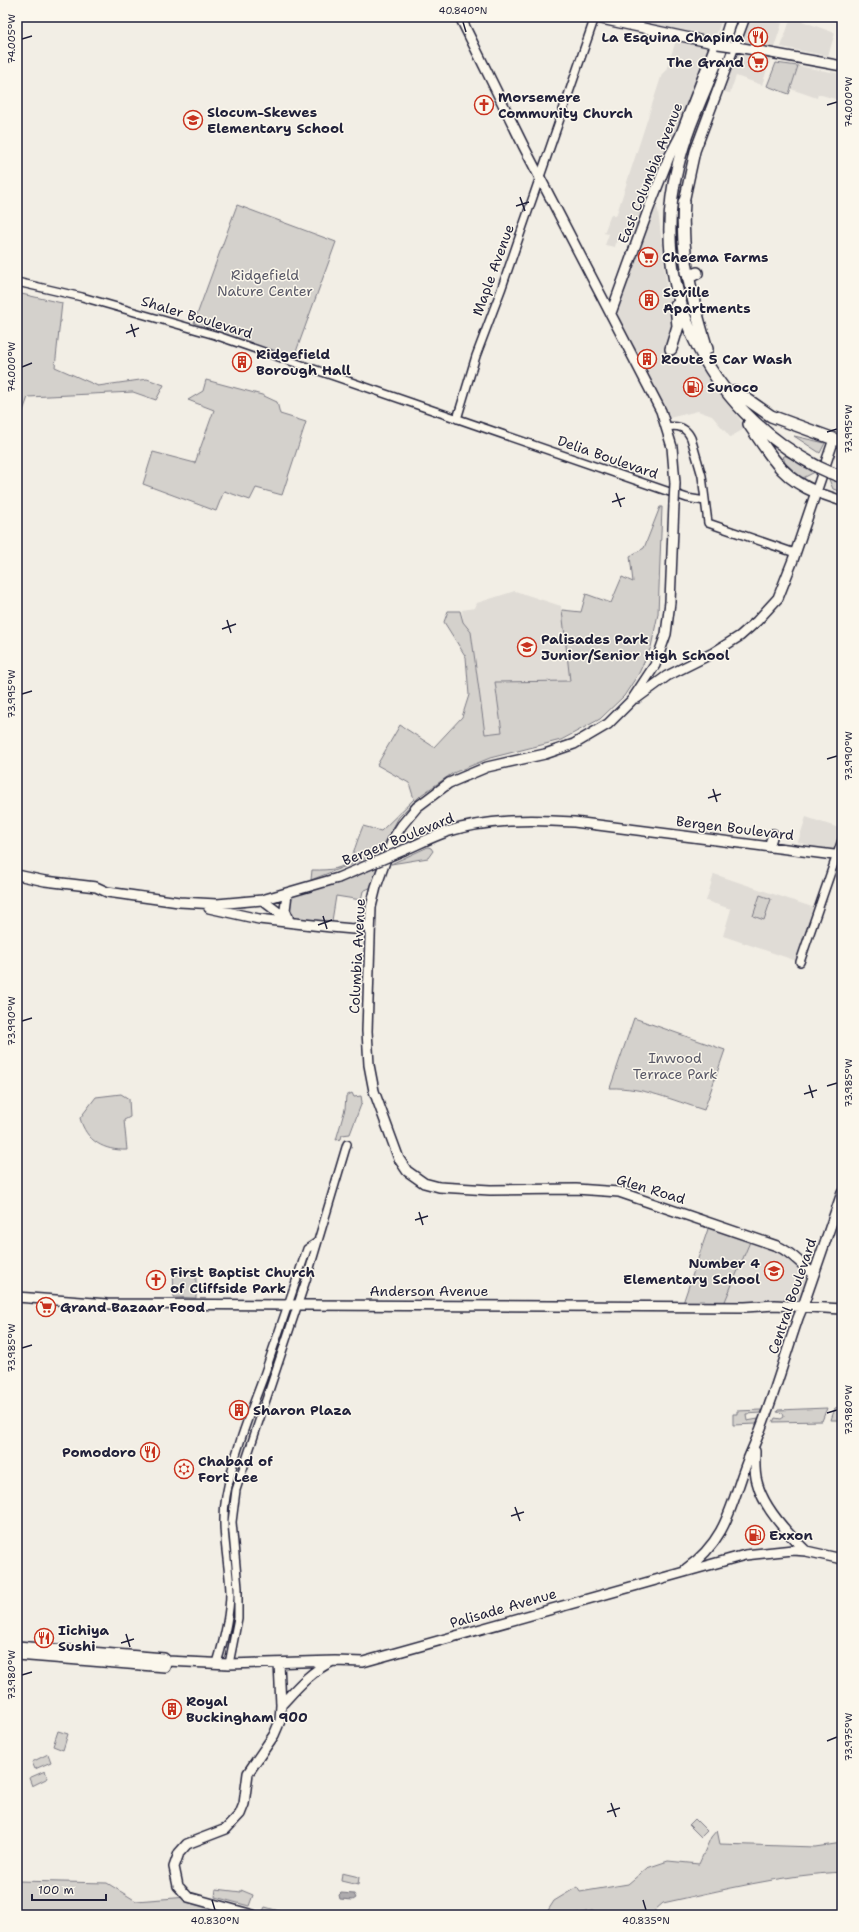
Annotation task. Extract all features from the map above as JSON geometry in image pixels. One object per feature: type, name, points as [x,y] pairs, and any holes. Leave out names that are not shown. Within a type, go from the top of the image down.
[{"type":"highway","points":[[717,44],[726,17]]},
{"type":"highway","points":[[732,17],[681,154],[674,184],[670,211],[671,246],[676,283],[687,320],[709,367],[783,471],[796,483],[816,492]]},
{"type":"highway","points":[[738,17],[688,150],[677,202],[676,237],[682,281],[690,311],[707,349],[735,391],[755,413],[775,431],[819,463]]},
{"type":"highway","points":[[671,349],[678,326],[676,306],[666,258],[664,222],[669,174],[680,136]]},
{"type":"highway","points":[[684,202],[683,234],[707,349]]},
{"type":"highway","points":[[676,306],[692,345],[703,363],[709,367]]},
{"type":"highway","points":[[735,391],[771,416],[838,440]]},
{"type":"highway","points":[[738,407],[779,443],[834,469],[842,477]]},
{"type":"main road","points":[[460,17],[540,177],[611,313],[667,427],[674,458],[675,483],[670,602],[666,634],[655,665],[632,700]]},
{"type":"main road","points":[[594,17],[717,44],[842,66]]},
{"type":"main road","points":[[684,202],[695,151],[745,17]]},
{"type":"main road","name":"East Columbia Avenue","points":[[611,313],[669,157],[680,136],[717,44]]},
{"type":"main road","points":[[632,700],[640,697],[667,676],[725,646],[757,621],[778,598],[816,492],[838,440]]},
{"type":"main road","points":[[816,492],[842,501]]},
{"type":"main road","name":"Columbia Avenue","points":[[417,1179],[407,1171],[399,1159],[374,1091],[369,1065],[367,1031],[369,926],[376,887],[398,829],[426,800],[449,783],[487,766],[545,754],[574,744],[608,724],[632,700]]},
{"type":"main road","name":"Bergen Boulevard","points":[[17,875],[45,881],[96,887],[107,892],[179,902],[231,904],[262,900],[287,894],[338,878],[436,836],[462,828],[479,824],[522,820],[574,822],[839,856]]},
{"type":"main road","points":[[769,847],[772,834]]},
{"type":"main road","points":[[287,894],[285,910],[290,920]]},
{"type":"main road","points":[[259,919],[262,900],[290,920]]},
{"type":"main road","points":[[179,902],[259,919],[290,920],[354,929],[369,926]]},
{"type":"main road","name":"Glen Road","points":[[417,1179],[431,1186],[448,1188],[490,1190],[607,1190],[631,1194],[777,1246],[793,1255],[805,1268],[814,1274]]},
{"type":"main road","name":"Central Boulevard","points":[[680,1574],[697,1561],[713,1543],[727,1522],[769,1408],[798,1318],[842,1193]]},
{"type":"main road","name":"Anderson Avenue","points":[[17,1297],[107,1304],[803,1306],[842,1309]]},
{"type":"main road","name":"Central Boulevard","points":[[769,1408],[760,1460],[761,1477],[769,1507]]},
{"type":"main road","name":"Central Boulevard","points":[[755,1444],[755,1470],[762,1496],[787,1532],[806,1551]]},
{"type":"main road","name":"Central Boulevard","points":[[738,1493],[742,1490],[760,1460]]},
{"type":"main road","name":"Palisade Avenue","points":[[17,1646],[164,1658],[167,1661],[229,1664],[335,1661],[364,1662],[745,1555],[780,1550],[806,1551],[842,1559]]},
{"type":"main road","name":"Palisade Avenue","points":[[17,1655],[165,1667],[167,1661]]},
{"type":"main road","points":[[281,1705],[299,1685],[318,1669],[335,1661]]},
{"type":"main road","points":[[252,1915],[188,1897],[178,1886],[174,1867],[179,1853],[187,1844],[200,1838],[220,1833],[236,1820],[244,1804],[248,1773],[277,1728],[281,1705],[279,1663]]},
{"type":"street","name":"Maple Avenue","points":[[457,419],[476,356],[540,177],[594,17]]},
{"type":"street","name":"Shaler Boulevard","points":[[17,282],[82,297],[215,335],[502,435]]},
{"type":"street","points":[[667,427],[678,426],[689,432],[702,476],[708,523],[795,553]]},
{"type":"street","name":"Delia Boulevard","points":[[502,435],[687,498],[705,501]]},
{"type":"street","points":[[800,962],[839,856],[842,840]]},
{"type":"street","points":[[229,1664],[238,1618],[238,1588],[232,1522],[236,1490],[292,1305],[306,1249],[316,1243],[347,1144]]},
{"type":"street","points":[[217,1663],[227,1628],[230,1606],[230,1591],[223,1533],[226,1496],[240,1443],[292,1305]]},
{"type":"shaded area","points":[[636,17],[723,17],[716,35],[713,36],[635,21]]},
{"type":"shaded area","points":[[745,17],[760,17],[782,23],[762,85],[736,76],[730,93],[718,91]]},
{"type":"shaded area","points":[[791,17],[835,33],[828,56],[781,47]]},
{"type":"shaded area","points":[[678,35],[716,43],[636,244],[617,239],[615,247],[605,245],[609,234],[604,233],[611,214],[616,216],[662,74],[666,70]]},
{"type":"shaded area","points":[[798,66],[842,74],[842,101],[818,94],[817,98],[791,89]]},
{"type":"shaded area","points":[[655,204],[658,210],[667,289],[677,319],[666,351],[702,366],[746,428],[730,437],[712,416],[698,411],[669,418],[613,311],[630,276]]},
{"type":"shaded area","points":[[515,591],[561,606],[571,681],[495,683],[502,732],[485,734],[471,633],[463,622],[462,610],[475,608],[477,603]]},
{"type":"shaded area","points":[[806,817],[842,829],[842,856],[798,842]]},
{"type":"shaded area","points":[[714,874],[818,909],[800,962],[723,936],[731,909],[706,901]]},
{"type":"shaded area","name":"Number 4 Elementary School","points":[[752,1237],[777,1246],[814,1274],[803,1306],[723,1306]]},
{"type":"shaded area","points":[[341,1893],[354,1894],[356,1898],[353,1900],[340,1899],[339,1895]]},
{"type":"green space","points":[[776,63],[798,66],[789,94],[767,86]]},
{"type":"green space","name":"Ridgefield Nature Center","points":[[237,205],[336,242],[293,360],[194,323]]},
{"type":"green space","points":[[17,293],[62,303],[55,367],[98,386],[147,379],[164,385],[156,400],[133,392],[28,397],[17,428]]},
{"type":"green space","points":[[206,380],[262,395],[277,402],[280,414],[306,422],[282,495],[256,488],[250,500],[224,491],[216,511],[143,484],[153,452],[195,463],[214,410],[188,400],[203,391]]},
{"type":"green space","points":[[794,436],[825,443],[820,453]]},
{"type":"green space","points":[[783,456],[786,456],[815,472],[801,479],[785,463]]},
{"type":"green space","points":[[828,477],[842,482],[842,492],[833,489]]},
{"type":"green space","points":[[660,507],[662,507],[658,614],[651,647],[639,673],[624,696],[600,719],[561,740],[490,758],[453,773],[421,795],[399,817],[379,853],[311,880],[312,870],[336,868],[348,861],[352,855],[363,826],[381,831],[414,799],[409,783],[377,765],[400,725],[434,747],[462,717],[469,695],[466,657],[444,622],[448,611],[460,611],[463,622],[471,632],[485,734],[502,732],[495,682],[570,681],[562,610],[581,612],[586,594],[611,603],[622,577],[633,582],[630,556],[644,548]]},
{"type":"green space","points":[[428,847],[433,851],[428,858],[391,864]]},
{"type":"green space","points":[[386,858],[376,885],[363,891],[361,900],[336,896],[331,927],[291,922],[287,894]]},
{"type":"green space","points":[[760,895],[771,899],[764,920],[753,916]]},
{"type":"green space","name":"Inwood Terrace Park","points":[[634,1018],[725,1050],[704,1110],[646,1092],[622,1088],[610,1088]]},
{"type":"green space","points":[[352,1093],[354,1097],[361,1096],[362,1102],[350,1134],[342,1135],[341,1139],[336,1140],[345,1109],[346,1096]]},
{"type":"green space","points":[[121,1094],[129,1099],[130,1117],[124,1120],[127,1150],[111,1149],[97,1143],[87,1133],[80,1118],[96,1097]]},
{"type":"green space","points":[[710,1223],[752,1237],[723,1306],[682,1306]]},
{"type":"green space","points":[[173,1269],[196,1269],[196,1298],[174,1297]]},
{"type":"green space","points":[[842,1407],[842,1411],[839,1413],[842,1415],[842,1420],[831,1420],[835,1408]]},
{"type":"green space","points":[[827,1408],[822,1421],[773,1422],[775,1418],[781,1419],[784,1417],[783,1413],[777,1412],[778,1410]]},
{"type":"green space","points":[[761,1410],[760,1413],[746,1414],[747,1421],[758,1419],[757,1424],[733,1425],[733,1414],[737,1414],[737,1411]]},
{"type":"green space","points":[[58,1731],[68,1734],[63,1750],[53,1746]]},
{"type":"green space","points":[[48,1754],[51,1762],[35,1769],[32,1762]]},
{"type":"green space","points":[[45,1771],[48,1778],[32,1786],[29,1778]]},
{"type":"green space","points":[[695,1819],[707,1831],[701,1837],[689,1825]]},
{"type":"green space","points":[[717,1830],[720,1844],[815,1847],[842,1843],[842,1872],[797,1876],[730,1888],[663,1903],[655,1910],[654,1915],[604,1915],[592,1911],[573,1915],[545,1915],[554,1901],[577,1887],[580,1892],[628,1884],[647,1868],[668,1861],[699,1864],[711,1837]]},
{"type":"green space","points":[[342,1873],[359,1877],[358,1885],[341,1881]]},
{"type":"green space","points":[[17,1881],[107,1883],[136,1901],[188,1897],[252,1915],[17,1915]]},
{"type":"green space","points":[[216,1889],[241,1892],[241,1890],[253,1895],[249,1906],[215,1897]]},
{"type":"green space","points":[[265,1907],[293,1915],[275,1915],[263,1911]]},
{"type":"place","name":"La Esquina Chapina","points":[[758,37]]},
{"type":"place","name":"The Grand","points":[[758,62]]},
{"type":"place","name":"Morsemere Community Church","points":[[484,105]]},
{"type":"place","name":"Slocum-Skewes Elementary School","points":[[193,120]]},
{"type":"place","name":"Cheema Farms","points":[[648,257]]},
{"type":"place","name":"Seville Apartments","points":[[649,300]]},
{"type":"place","name":"Route 5 Car Wash","points":[[647,359]]},
{"type":"place","name":"Ridgefield Borough Hall","points":[[242,362]]},
{"type":"place","name":"Sunoco","points":[[693,387]]},
{"type":"place","name":"Palisades Park Junior/Senior High School","points":[[527,647]]},
{"type":"place","name":"Number 4 Elementary School","points":[[774,1271]]},
{"type":"place","name":"First Baptist Church of Cliffside Park","points":[[156,1280]]},
{"type":"place","name":"Grand Bazaar Food","points":[[46,1307]]},
{"type":"place","name":"Sharon Plaza","points":[[239,1410]]},
{"type":"place","name":"Pomodoro","points":[[150,1452]]},
{"type":"place","name":"Chabad of Fort Lee","points":[[184,1469]]},
{"type":"place","name":"Exxon","points":[[755,1535]]},
{"type":"place","name":"Iichiya Sushi","points":[[44,1638]]},
{"type":"place","name":"Royal Buckingham 900","points":[[172,1709]]}]
